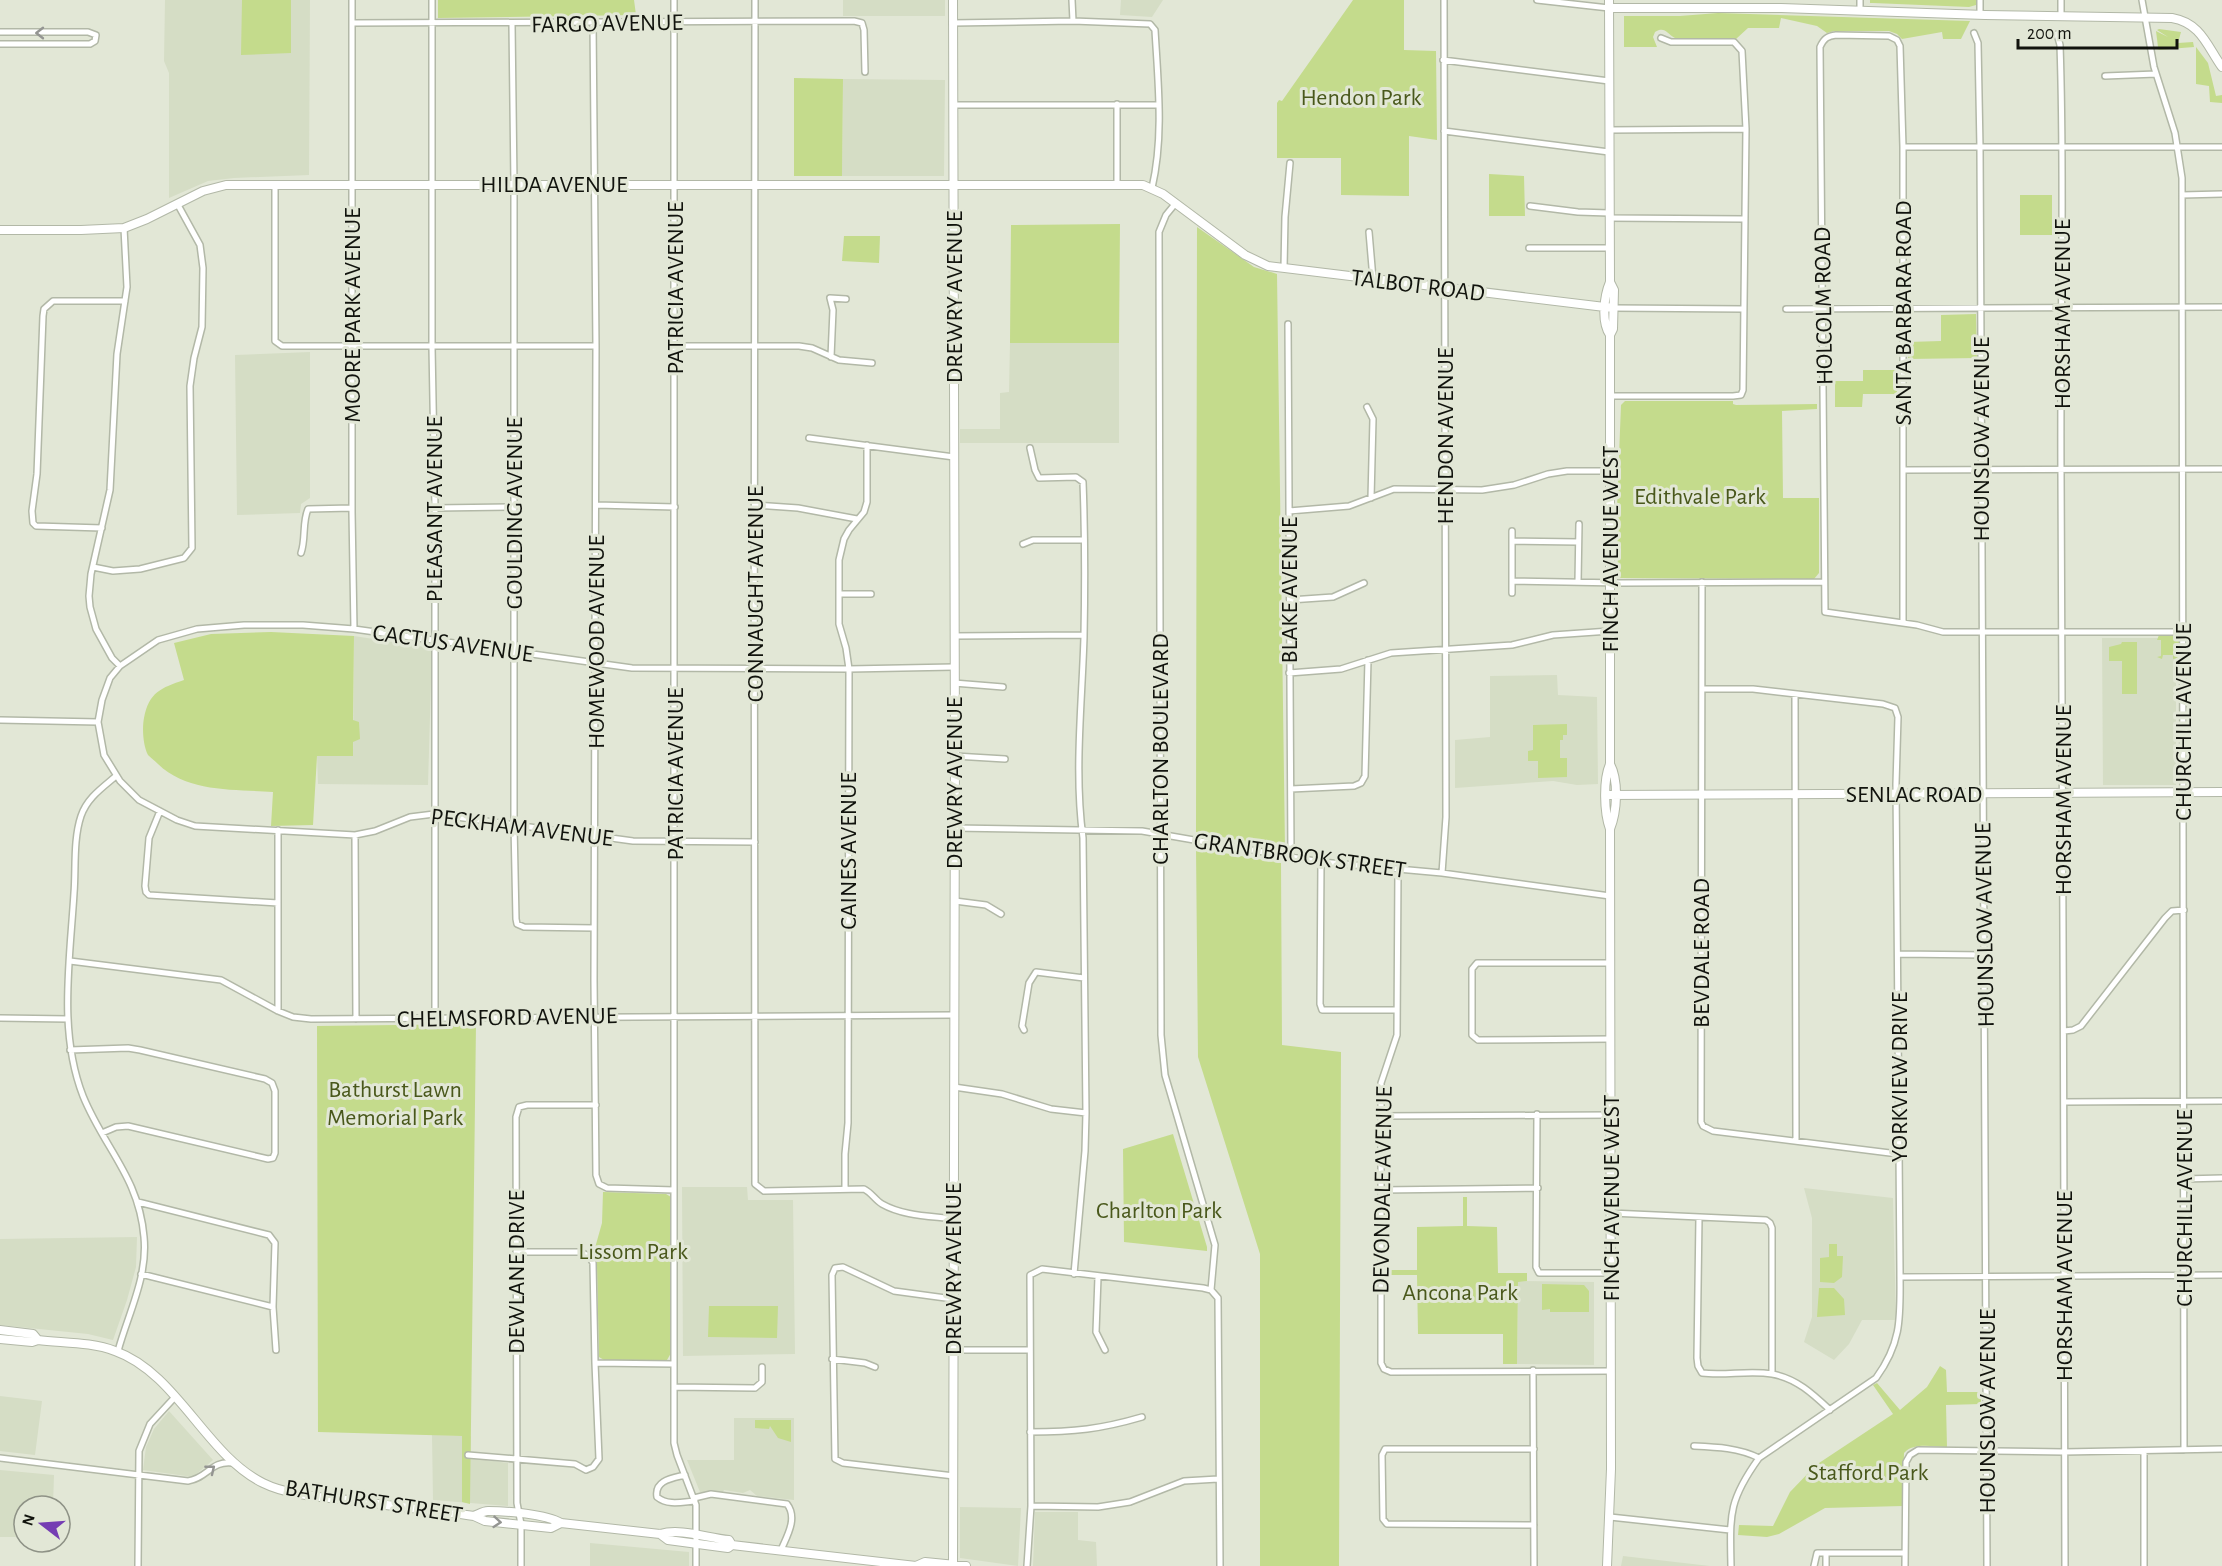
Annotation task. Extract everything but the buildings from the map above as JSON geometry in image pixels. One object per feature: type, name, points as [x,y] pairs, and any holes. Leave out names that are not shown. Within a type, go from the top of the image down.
[{"type":"street","name":"MOORE PARK AVENUE","points":[[352,0],[354,629]]},
{"type":"street","name":"PLEASANT AVENUE","points":[[432,0],[435,1018]]},
{"type":"street","name":"PATRICIA AVENUE","points":[[674,0],[674,1443],[695,1499],[696,1566]]},
{"type":"street","name":"CONNAUGHT AVENUE","points":[[755,0],[753,669],[755,1184],[764,1191],[845,1189]]},
{"type":"street","name":"DREWRY AVENUE","points":[[952,0],[955,756],[953,1565]]},
{"type":"street","points":[[1072,0],[1073,21]]},
{"type":"street","name":"HENDON AVENUE","points":[[1442,873],[1446,817],[1444,0]]},
{"type":"street","points":[[1537,0],[1609,4],[1743,4],[1980,15],[2175,18],[2191,25],[2203,36],[2222,67]]},
{"type":"street","points":[[1860,0],[1860,10]]},
{"type":"street","points":[[1980,0],[1980,15]]},
{"type":"street","points":[[2061,0],[2061,16]]},
{"type":"street","name":"CHURCHILL AVENUE","points":[[2142,0],[2156,74],[2171,117],[2178,147],[2182,195],[2184,1449]]},
{"type":"street","name":"FINCH AVENUE WEST","points":[[1607,1566],[1611,1517],[1611,963],[1610,829],[1605,817],[1610,796],[1607,772],[1611,764],[1610,335],[1613,329],[1609,308],[1614,290],[1610,282],[1609,4]]},
{"type":"street","name":"FARGO AVENUE","points":[[352,23],[854,21],[861,23],[864,30],[864,72]]},
{"type":"street","points":[[952,23],[1073,21],[1150,24],[1155,30],[1159,105],[1157,166],[1152,188]]},
{"type":"street","name":"HOMEWOOD AVENUE","points":[[593,23],[596,346],[594,928],[596,1175],[599,1184],[607,1188],[675,1190]]},
{"type":"street","name":"GOULDING AVENUE","points":[[512,24],[514,825],[517,924],[524,927],[594,928]]},
{"type":"street","points":[[0,32],[88,32],[96,35],[95,41],[90,44],[0,44]]},
{"type":"street","points":[[80,44],[81,32]]},
{"type":"street","name":"HOUNSLOW AVENUE","points":[[1974,33],[1978,43],[1980,148],[1987,1566]]},
{"type":"street","name":"HORSHAM AVENUE","points":[[2057,34],[2060,45],[2063,148],[2061,471],[2064,632],[2065,1566]]},
{"type":"street","name":"HOLCOLM ROAD","points":[[1863,36],[1829,36],[1823,40],[1821,47],[1825,612],[1903,623]]},
{"type":"street","name":"SANTA BARBARA ROAD","points":[[1863,36],[1890,36],[1900,45],[1903,147],[1903,623]]},
{"type":"street","points":[[1610,396],[1741,395],[1743,385],[1746,129],[1742,51],[1734,42],[1671,42],[1660,38]]},
{"type":"street","points":[[1443,60],[1609,81]]},
{"type":"street","points":[[2105,76],[2156,74]]},
{"type":"street","points":[[1117,104],[1117,184]]},
{"type":"street","points":[[954,105],[1159,105]]},
{"type":"street","points":[[1609,130],[1746,129]]},
{"type":"street","points":[[1444,131],[1609,152]]},
{"type":"street","points":[[1903,147],[2222,147]]},
{"type":"street","points":[[1284,268],[1285,217],[1290,163]]},
{"type":"street","points":[[275,184],[275,341],[282,346],[596,346]]},
{"type":"street","name":"HILDA AVENUE","points":[[0,230],[124,228],[178,205],[203,191],[226,185],[1117,184]]},
{"type":"street","name":"TALBOT ROAD","points":[[1117,184],[1143,185],[1152,188],[1245,255],[1268,266],[1609,308],[1744,309]]},
{"type":"street","points":[[2182,195],[2222,194]]},
{"type":"street","name":"CHARLTON BOULEVARD","points":[[1174,204],[1166,215],[1159,232],[1161,1035],[1165,1075],[1215,1245],[1211,1290]]},
{"type":"street","points":[[93,567],[113,572],[140,568],[184,558],[192,548],[190,386],[202,327],[203,268],[197,239],[178,205]]},
{"type":"street","points":[[1530,206],[1610,215],[1744,219]]},
{"type":"street","points":[[120,666],[112,658],[101,639],[90,607],[89,585],[110,490],[117,354],[127,287],[124,228]]},
{"type":"street","points":[[1369,232],[1373,279]]},
{"type":"street","points":[[1529,248],[1610,248]]},
{"type":"street","points":[[831,357],[833,310],[830,298],[846,298]]},
{"type":"street","points":[[102,528],[36,526],[33,523],[32,511],[38,474],[43,316],[44,309],[53,301],[125,301]]},
{"type":"street","points":[[1786,309],[2222,307]]},
{"type":"street","name":"BLAKE AVENUE","points":[[1288,324],[1291,856]]},
{"type":"street","points":[[675,346],[804,346],[831,357],[872,363]]},
{"type":"street","points":[[1367,407],[1373,418],[1371,498]]},
{"type":"street","points":[[809,438],[954,457]]},
{"type":"street","name":"CAINES AVENUE","points":[[845,1189],[848,1123],[849,669],[840,630],[839,594],[841,549],[849,530],[864,512],[867,502],[867,445]]},
{"type":"street","points":[[1030,448],[1039,478],[1076,477],[1083,482],[1084,635],[1079,744],[1086,1113],[1085,1151],[1074,1274]]},
{"type":"street","points":[[1904,471],[2222,469]]},
{"type":"street","points":[[1289,511],[1349,506],[1394,489],[1482,490],[1514,485],[1548,474],[1567,471],[1610,471]]},
{"type":"street","points":[[596,505],[675,507]]},
{"type":"street","points":[[755,506],[798,508],[857,519]]},
{"type":"street","points":[[435,508],[514,507]]},
{"type":"street","points":[[301,553],[305,516],[308,509],[352,508]]},
{"type":"street","points":[[1578,582],[1579,525]]},
{"type":"street","points":[[1512,531],[1512,593]]},
{"type":"street","points":[[1023,544],[1033,540],[1083,540]]},
{"type":"street","points":[[1512,541],[1578,542]]},
{"type":"street","points":[[1512,581],[1824,582]]},
{"type":"street","name":"BEVDALE ROAD","points":[[1701,582],[1701,1122],[1703,1126],[1713,1131],[1898,1154]]},
{"type":"street","points":[[1290,600],[1333,597],[1364,583]]},
{"type":"street","points":[[839,594],[871,594]]},
{"type":"street","points":[[1903,623],[1943,632],[2183,632]]},
{"type":"street","name":"CACTUS AVENUE","points":[[98,722],[102,700],[110,678],[120,666],[158,640],[197,629],[252,625],[303,625],[354,629],[596,663],[675,669],[954,667]]},
{"type":"street","points":[[1289,673],[1341,669],[1390,653],[1512,645],[1552,635],[1610,632]]},
{"type":"street","points":[[953,636],[1084,635]]},
{"type":"street","points":[[1291,789],[1354,786],[1361,783],[1365,776],[1368,660]]},
{"type":"street","points":[[954,683],[1003,687]]},
{"type":"street","name":"YORKVIEW DRIVE","points":[[1702,689],[1753,689],[1883,704],[1895,708],[1898,717],[1896,794],[1899,954],[1900,1276],[1898,1334],[1888,1362],[1876,1378],[1759,1458],[1740,1486],[1734,1501],[1730,1530],[1731,1566]]},
{"type":"street","points":[[1795,695],[1796,1141]]},
{"type":"street","points":[[0,720],[98,722]]},
{"type":"street","name":"PECKHAM AVENUE","points":[[98,722],[104,755],[116,776],[139,800],[177,820],[195,826],[355,835],[375,831],[410,817],[434,814],[595,836],[674,843],[755,842]]},
{"type":"street","points":[[955,756],[1005,759]]},
{"type":"street","points":[[116,776],[88,800],[80,823],[68,1019],[70,1050],[84,1096],[102,1133],[125,1170],[138,1202],[144,1238],[136,1298],[118,1351]]},
{"type":"street","name":"SENLAC ROAD","points":[[1610,796],[2222,792]]},
{"type":"street","points":[[160,812],[149,838],[145,886],[149,895],[278,903]]},
{"type":"street","name":"GRANTBROOK STREET","points":[[954,827],[1124,829],[1321,862],[1442,873],[1610,896]]},
{"type":"street","points":[[278,830],[278,1011]]},
{"type":"street","points":[[355,835],[356,1019]]},
{"type":"street","points":[[1321,862],[1320,1004],[1322,1010],[1397,1010]]},
{"type":"street","name":"DEVONDALE AVENUE","points":[[1398,869],[1397,1035],[1381,1083],[1381,1363],[1384,1369],[1391,1372],[1533,1370]]},
{"type":"street","points":[[955,902],[986,905],[1001,914]]},
{"type":"street","points":[[2064,1030],[2073,1030],[2083,1024],[2164,918],[2172,911],[2184,910]]},
{"type":"street","points":[[1899,954],[1985,955]]},
{"type":"street","name":"CHELMSFORD AVENUE","points":[[70,961],[221,980],[278,1011],[293,1017],[310,1019],[953,1015]]},
{"type":"street","points":[[1611,963],[1478,963],[1472,969],[1472,1035],[1478,1040],[1611,1040]]},
{"type":"street","points":[[1024,1030],[1022,1026],[1029,984],[1036,972],[1084,978]]},
{"type":"street","points":[[0,1018],[68,1019]]},
{"type":"street","points":[[70,1050],[128,1048],[140,1050],[265,1079],[272,1083],[275,1092],[275,1153],[273,1158],[268,1159],[128,1126],[116,1127],[102,1133]]},
{"type":"street","points":[[954,1087],[1002,1094],[1051,1109],[1086,1113]]},
{"type":"street","points":[[2064,1102],[2222,1101]]},
{"type":"street","name":"DEWLANE DRIVE","points":[[521,1566],[521,1524],[517,1503],[516,1117],[519,1107],[527,1105],[596,1105]]},
{"type":"street","points":[[1537,1114],[1536,1267],[1539,1273],[1611,1273]]},
{"type":"street","points":[[1380,1116],[1611,1115]]},
{"type":"street","points":[[2184,1179],[2222,1178]]},
{"type":"street","points":[[1381,1190],[1538,1188]]},
{"type":"street","points":[[845,1189],[864,1189],[871,1192],[880,1203],[906,1213],[953,1219]]},
{"type":"street","points":[[138,1202],[269,1234],[275,1243],[273,1307],[276,1350]]},
{"type":"street","points":[[1611,1213],[1766,1220],[1770,1223],[1772,1227],[1772,1374]]},
{"type":"street","points":[[1699,1217],[1698,1366],[1702,1373],[1772,1374],[1794,1381],[1811,1391],[1830,1410]]},
{"type":"street","points":[[468,1455],[574,1464],[584,1470],[593,1467],[599,1459],[594,1269],[591,1259],[580,1252],[516,1252]]},
{"type":"street","points":[[953,1299],[894,1291],[837,1267],[831,1279],[834,1459],[843,1463],[954,1476]]},
{"type":"street","points":[[1027,1566],[1031,1506],[1030,1275],[1042,1269],[1211,1290],[1215,1293],[1219,1302],[1220,1566]]},
{"type":"street","points":[[141,1274],[273,1307]]},
{"type":"street","points":[[1900,1276],[2222,1275]]},
{"type":"street","points":[[1098,1277],[1096,1332],[1105,1350]]},
{"type":"street","name":"BATHURST STREET","points":[[0,1330],[33,1334],[38,1340]]},
{"type":"street","name":"BATHURST STREET","points":[[0,1340],[32,1342],[38,1340],[118,1351],[145,1367],[159,1379],[235,1463],[263,1483],[307,1495],[474,1516],[485,1521],[550,1528],[561,1523]]},
{"type":"street","points":[[954,1350],[1030,1350]]},
{"type":"street","points":[[832,1359],[865,1363],[875,1367]]},
{"type":"street","points":[[595,1364],[674,1364]]},
{"type":"street","points":[[674,1387],[755,1388],[762,1382],[762,1367]]},
{"type":"street","points":[[1534,1566],[1533,1370],[1611,1371]]},
{"type":"street","points":[[138,1566],[139,1450],[142,1438],[150,1424],[174,1397]]},
{"type":"street","points":[[1030,1432],[1075,1431],[1106,1427],[1142,1417]]},
{"type":"street","points":[[1694,1446],[1745,1451],[1759,1458]]},
{"type":"street","points":[[1534,1449],[1385,1449],[1382,1455],[1383,1519],[1387,1524],[1534,1525]]},
{"type":"street","points":[[1905,1566],[1906,1462],[1910,1455],[1918,1450],[2064,1452],[2222,1449]]},
{"type":"street","points":[[2144,1451],[2144,1566]]},
{"type":"street","points":[[0,1458],[188,1481],[201,1478],[218,1463],[235,1463]]},
{"type":"street","points":[[685,1475],[663,1482],[657,1489],[657,1497],[664,1502],[672,1503],[711,1494],[787,1504],[791,1509],[791,1529],[781,1550]]},
{"type":"street","points":[[1031,1506],[1098,1507],[1130,1502],[1184,1481],[1218,1479]]},
{"type":"street","name":"BATHURST STREET","points":[[474,1516],[485,1511],[520,1514],[553,1518],[561,1523],[660,1534],[668,1540],[696,1539],[728,1548],[732,1545],[916,1566],[925,1562],[966,1566]]},
{"type":"street","points":[[1611,1517],[1730,1530]]},
{"type":"street","points":[[1814,1566],[1817,1553],[1905,1553]]},
{"type":"street","points":[[1826,1553],[1826,1566]]},
{"type":"shaded area","points":[[165,0],[310,0],[309,175],[208,181],[169,198],[169,73],[164,61]]},
{"type":"shaded area","points":[[843,0],[945,0],[945,16],[843,16]]},
{"type":"shaded area","points":[[1121,0],[1163,0],[1152,17],[1120,15]]},
{"type":"shaded area","points":[[843,79],[945,80],[944,176],[842,176]]},
{"type":"shaded area","points":[[1010,343],[1119,343],[1119,443],[960,443],[960,429],[1000,429],[1000,393],[1009,392]]},
{"type":"shaded area","points":[[310,352],[310,498],[301,504],[300,513],[237,515],[235,355]]},
{"type":"shaded area","points":[[354,636],[432,648],[428,785],[318,784],[317,756],[353,756]]},
{"type":"shaded area","points":[[2102,638],[2176,638],[2176,785],[2103,785]]},
{"type":"shaded area","points":[[1557,675],[1558,695],[1597,697],[1598,784],[1577,785],[1553,781],[1455,788],[1455,740],[1490,737],[1490,676]]},
{"type":"shaded area","points":[[682,1187],[747,1187],[748,1200],[793,1200],[795,1354],[683,1356]]},
{"type":"shaded area","points":[[1804,1188],[1893,1198],[1896,1320],[1862,1320],[1849,1344],[1834,1360],[1804,1342],[1812,1317],[1812,1218]]},
{"type":"shaded area","points":[[137,1237],[136,1267],[113,1340],[88,1334],[0,1325],[0,1239]]},
{"type":"shaded area","points":[[1518,1281],[1594,1282],[1594,1365],[1517,1364]]},
{"type":"shaded area","points":[[0,1396],[42,1401],[35,1455],[0,1451]]},
{"type":"shaded area","points":[[169,1411],[213,1460],[193,1477],[143,1470],[146,1447],[154,1429]]},
{"type":"shaded area","points":[[734,1418],[794,1418],[794,1500],[757,1496],[750,1490],[743,1493],[724,1490],[723,1492],[700,1492],[687,1460],[734,1460]]},
{"type":"shaded area","points":[[432,1435],[471,1436],[471,1458],[508,1463],[508,1506],[433,1500]]},
{"type":"shaded area","points":[[0,1470],[54,1475],[53,1494],[12,1494],[12,1537],[0,1537]]},
{"type":"shaded area","points":[[960,1507],[1021,1508],[1018,1566],[960,1558]]},
{"type":"shaded area","points":[[1035,1512],[1078,1512],[1078,1540],[1096,1542],[1097,1566],[1033,1566]]},
{"type":"shaded area","points":[[590,1543],[689,1552],[689,1566],[590,1566]]},
{"type":"shaded area","points":[[1623,1556],[1710,1566],[1621,1566]]},
{"type":"green space","points":[[242,0],[291,0],[291,53],[241,55]]},
{"type":"green space","points":[[438,0],[634,0],[636,15],[438,18]]},
{"type":"green space","name":"Hendon Park","points":[[1353,0],[1404,0],[1404,50],[1436,51],[1437,140],[1409,136],[1409,196],[1341,195],[1341,158],[1277,158],[1277,103],[1279,100],[1282,101]]},
{"type":"green space","points":[[1870,0],[1976,0],[1976,5],[1969,7],[1870,3]]},
{"type":"green space","points":[[1718,13],[1970,21],[1961,39],[1943,39],[1942,32],[1902,39],[1889,31],[1827,33],[1817,26],[1781,18],[1779,28],[1748,28],[1736,39],[1675,38],[1661,30],[1655,32],[1653,37],[1657,47],[1624,47],[1624,16]]},
{"type":"green space","points":[[2157,30],[2181,32],[2178,43],[2193,42],[2194,47],[2157,50],[2165,47],[2158,47],[2156,31],[2168,37]]},
{"type":"green space","points":[[2196,47],[2208,63],[2216,96],[2222,95],[2222,103],[2210,102],[2209,86],[2196,84]]},
{"type":"green space","points":[[794,78],[843,79],[842,176],[794,176]]},
{"type":"green space","points":[[1489,174],[1524,176],[1525,216],[1489,216]]},
{"type":"green space","points":[[2020,195],[2052,195],[2052,235],[2020,235]]},
{"type":"green space","points":[[1120,224],[1119,343],[1010,343],[1011,225]]},
{"type":"green space","points":[[1197,227],[1254,267],[1277,274],[1285,849],[1196,832]]},
{"type":"green space","points":[[844,236],[880,236],[879,263],[842,261]]},
{"type":"green space","points":[[1976,314],[1977,358],[1908,359],[1908,342],[1941,341],[1941,315]]},
{"type":"green space","points":[[1863,370],[1897,370],[1897,394],[1863,394],[1862,407],[1835,407],[1835,381],[1863,381]]},
{"type":"green space","name":"Edithvale Park","points":[[1625,401],[1733,401],[1736,405],[1817,404],[1817,409],[1782,411],[1783,498],[1819,498],[1819,573],[1814,579],[1618,578],[1617,507],[1621,405]]},
{"type":"green space","points":[[271,632],[354,636],[353,720],[359,722],[360,739],[353,742],[353,756],[317,756],[313,825],[271,826],[273,792],[197,785],[170,773],[148,755],[145,747],[143,722],[149,702],[157,692],[184,680],[174,643],[211,634]]},
{"type":"green space","points":[[2159,635],[2174,635],[2180,639],[2178,658],[2173,659],[2173,655],[2163,655],[2162,659],[2157,657],[2161,656],[2161,640],[2157,640]]},
{"type":"green space","points":[[2122,642],[2137,642],[2137,694],[2122,694],[2122,661],[2109,661],[2109,647]]},
{"type":"green space","points":[[1567,724],[1567,735],[1563,735],[1563,740],[1560,740],[1560,758],[1567,758],[1567,777],[1538,778],[1538,761],[1528,761],[1528,751],[1533,750],[1533,725]]},
{"type":"green space","points":[[1196,848],[1281,863],[1282,1045],[1341,1052],[1339,1566],[1260,1566],[1260,1254],[1198,1057]]},
{"type":"green space","name":"Bathurst Lawn Memorial Park","points":[[476,1024],[470,1504],[462,1502],[462,1436],[318,1432],[317,1026]]},
{"type":"green space","name":"Charlton Park","points":[[1173,1134],[1207,1251],[1124,1242],[1123,1149]]},
{"type":"green space","name":"Lissom Park","points":[[603,1192],[666,1194],[671,1197],[671,1353],[667,1360],[604,1360],[599,1357],[597,1265],[593,1255],[602,1223]]},
{"type":"green space","name":"Ancona Park","points":[[1463,1197],[1467,1197],[1467,1226],[1497,1227],[1498,1273],[1527,1273],[1527,1281],[1518,1282],[1517,1364],[1503,1364],[1503,1334],[1418,1334],[1417,1275],[1387,1275],[1387,1270],[1417,1270],[1417,1227],[1463,1226]]},
{"type":"green space","points":[[1829,1244],[1837,1244],[1837,1256],[1843,1256],[1842,1277],[1834,1283],[1820,1282],[1820,1258],[1829,1257]]},
{"type":"green space","points":[[1542,1284],[1584,1285],[1589,1291],[1589,1312],[1542,1310]]},
{"type":"green space","points":[[1819,1288],[1834,1288],[1844,1299],[1845,1315],[1817,1317]]},
{"type":"green space","points":[[709,1306],[778,1306],[777,1338],[708,1337]]},
{"type":"green space","name":"Stafford Park","points":[[1940,1366],[1946,1370],[1947,1392],[1981,1392],[1981,1404],[1946,1405],[1947,1447],[1918,1446],[1904,1453],[1903,1506],[1825,1508],[1779,1534],[1767,1537],[1738,1535],[1739,1525],[1773,1526],[1790,1492],[1816,1465],[1893,1414],[1873,1385],[1877,1383],[1900,1410],[1927,1387]]},
{"type":"green space","points":[[755,1420],[791,1420],[791,1442],[778,1438],[770,1426],[769,1429],[755,1428]]}]
